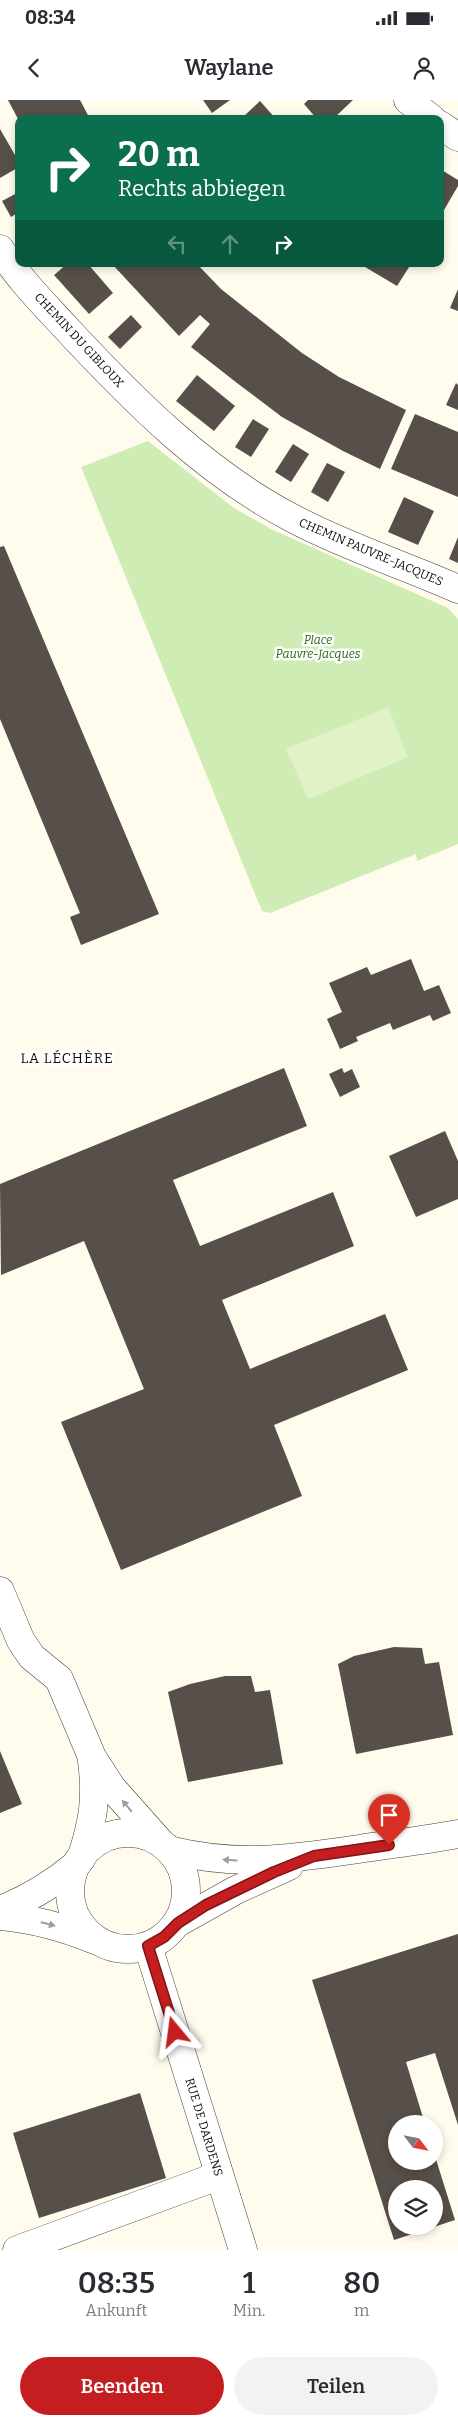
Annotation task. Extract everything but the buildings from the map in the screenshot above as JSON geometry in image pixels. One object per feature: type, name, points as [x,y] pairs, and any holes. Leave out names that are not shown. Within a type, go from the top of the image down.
[{"type":"street","points":[[408,100],[427,115]]},
{"type":"street","points":[[444,128],[458,137]]},
{"type":"street","name":"CHEMIN DU GIBLOUX","points":[[0,249],[38,298],[70,333],[163,427]]},
{"type":"street","name":"CHEMIN PAUVRE-JACQUES","points":[[163,427],[212,466],[293,519],[458,589]]},
{"type":"street","points":[[0,1591],[26,1649],[43,1668],[59,1679],[92,1757],[112,1788],[181,1867],[186,1886],[185,1905],[178,1923]]},
{"type":"street","points":[[92,1757],[96,1792],[91,1827],[72,1878],[71,1897],[76,1916],[86,1931],[101,1943]]},
{"type":"street","points":[[0,1910],[25,1901],[54,1883],[98,1842],[123,1834],[141,1835],[164,1846],[199,1857],[231,1861],[271,1861],[314,1856],[458,1834]]},
{"type":"street","points":[[0,1916],[27,1918],[65,1928],[101,1943],[124,1949],[148,1946],[164,1937],[178,1923],[236,1890],[314,1856]]},
{"type":"street","name":"RUE DE DARDENS","points":[[148,1946],[218,2176],[243,2250]]},
{"type":"street","points":[[17,2250],[218,2176]]},
{"type":"green space","name":"Place Pauvre-Jacques","points":[[148,441],[234,508],[271,529],[448,608],[458,619],[458,844],[417,861],[416,854],[270,913],[262,911],[81,467]]},
{"type":"green space","points":[[388,707],[408,757],[308,799],[286,749]]},
{"type":"district","name":"LA LÉCHÈRE","points":[[67,1058]]},
{"type":"route","points":[[175,2032],[148,1946],[164,1937],[178,1923],[206,1905],[274,1872],[314,1856],[389,1845]]}]
